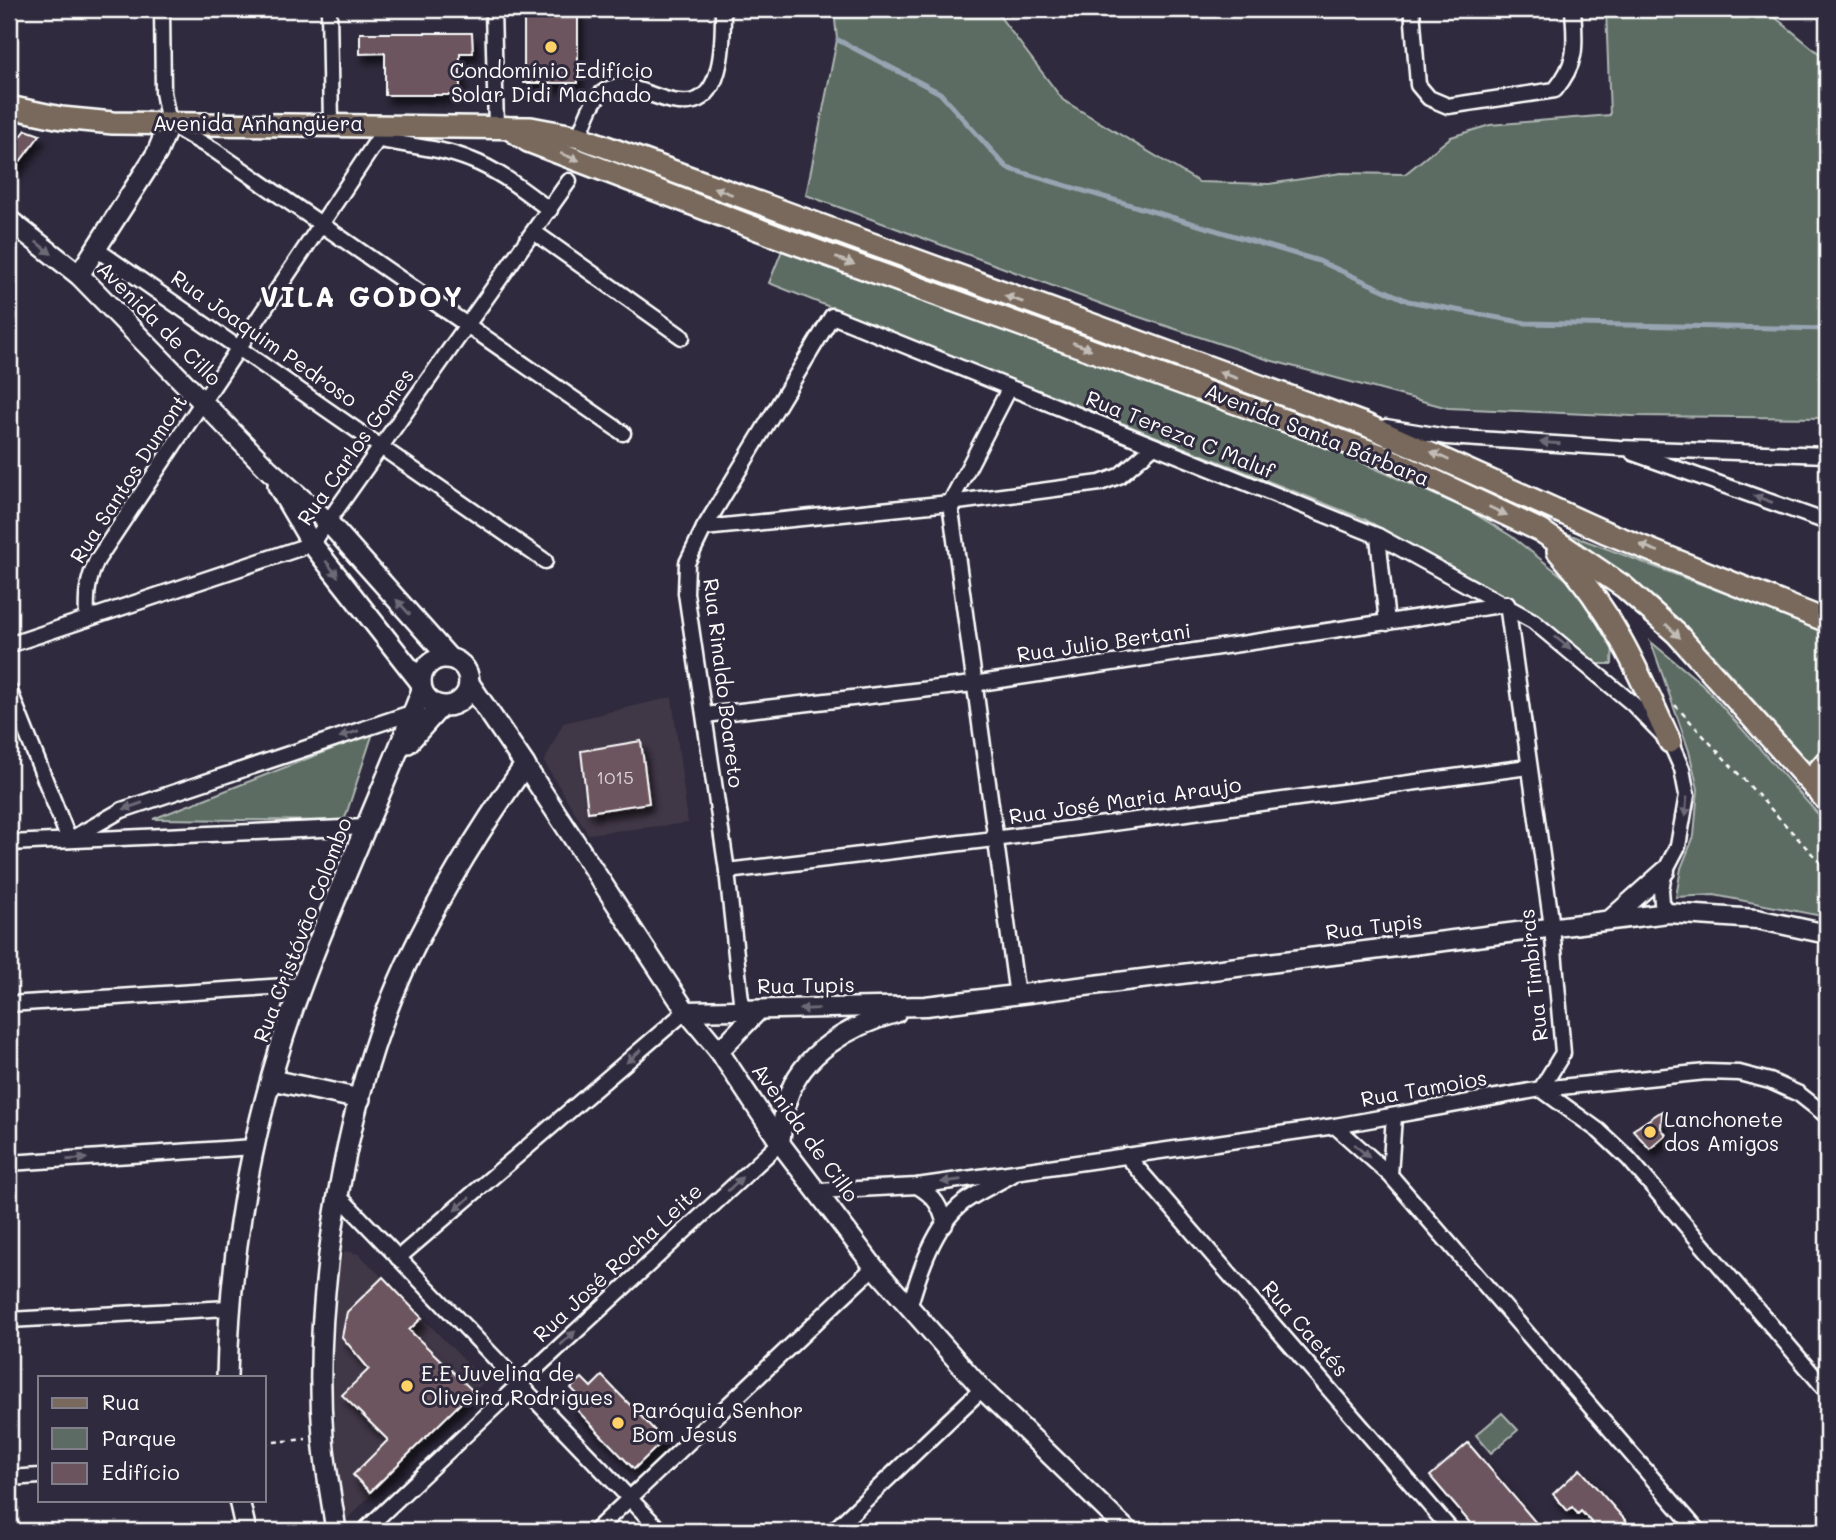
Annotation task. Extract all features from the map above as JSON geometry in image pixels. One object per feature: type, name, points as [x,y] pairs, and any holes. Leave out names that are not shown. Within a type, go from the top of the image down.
[{"type":"main road","name":"Avenida Anhangüera","points":[[9,107],[61,118],[169,124],[331,125],[384,132],[502,128],[554,130],[787,215]]},
{"type":"main road","points":[[79,275],[157,153],[169,124]]},
{"type":"main road","name":"Avenida Anhangüera","points":[[502,128],[528,141],[781,238]]},
{"type":"main road","name":"Avenida Santa Bárbara","points":[[787,215],[1364,424],[1605,532],[1712,572],[1827,621]]},
{"type":"main road","name":"Avenida de Cillo","points":[[9,220],[79,275],[269,470],[328,522],[449,658]]},
{"type":"main road","name":"Avenida Santa Bárbara","points":[[781,238],[1368,451],[1541,531],[1624,587],[1677,634],[1827,801]]},
{"type":"main road","name":"Avenida de Cillo","points":[[269,470],[312,544],[421,686]]},
{"type":"main road","points":[[1541,531],[1604,606],[1671,742]]},
{"type":"main road","points":[[1712,572],[1827,608]]},
{"type":"main road","points":[[445,706],[463,698],[470,683],[466,669],[449,658],[432,661],[422,675],[421,686],[426,697],[445,706],[496,722]]},
{"type":"main road","name":"Avenida de Cillo","points":[[470,683],[526,765]]},
{"type":"main road","name":"Rua Cristóvão Colombo","points":[[227,1376],[229,1308],[254,1147],[272,1080],[302,985],[366,827],[400,752],[421,686]]},
{"type":"main road","name":"Rua Cristóvão Colombo","points":[[400,752],[445,706]]},
{"type":"main road","points":[[1810,780],[1827,761]]},
{"type":"main road","points":[[336,1531],[323,1437],[324,1324],[328,1263],[360,1099],[380,1033],[418,943],[484,824],[526,765]]},
{"type":"main road","points":[[281,1048],[305,1087]]},
{"type":"main road","points":[[272,1080],[360,1099]]},
{"type":"main road","points":[[239,1502],[246,1531]]},
{"type":"street","points":[[162,9],[163,93],[169,124],[214,150],[623,433]]},
{"type":"street","points":[[329,9],[331,125]]},
{"type":"street","points":[[493,9],[502,128]]},
{"type":"street","points":[[579,137],[593,105],[602,92],[613,86],[625,86],[678,102],[693,101],[708,94],[716,78],[723,9]]},
{"type":"street","points":[[1412,9],[1418,85],[1429,98],[1448,106],[1555,90],[1567,76],[1575,56],[1573,9]]},
{"type":"street","points":[[384,132],[472,160],[500,174],[550,210]]},
{"type":"street","name":"Rua Santos Dumont","points":[[87,619],[85,595],[97,560],[384,132]]},
{"type":"street","name":"Rua Carlos Gomes","points":[[9,645],[312,544],[569,181]]},
{"type":"street","points":[[534,232],[682,337]]},
{"type":"street","name":"Rua Joaquim Pedroso","points":[[96,249],[545,561]]},
{"type":"street","name":"Rua Tereza C Maluf","points":[[832,316],[1378,536],[1507,604],[1566,645],[1633,704],[1671,742]]},
{"type":"street","name":"Rua Rinaldo Boareto","points":[[750,1011],[686,593],[687,563],[704,528],[832,316]]},
{"type":"street","points":[[1009,389],[950,503],[1017,996]]},
{"type":"street","points":[[1364,424],[1447,437],[1619,448],[1827,455]]},
{"type":"street","points":[[704,528],[950,503],[1100,483],[1119,477],[1154,446]]},
{"type":"street","points":[[1619,448],[1827,522]]},
{"type":"street","points":[[1378,536],[1387,623]]},
{"type":"street","name":"Rua Julio Bertani","points":[[705,715],[973,684],[1507,604]]},
{"type":"street","name":"Rua Timbiras","points":[[1507,604],[1552,927],[1563,1053],[1541,1089]]},
{"type":"street","points":[[9,689],[69,840]]},
{"type":"street","points":[[69,840],[122,810],[414,712]]},
{"type":"street","points":[[1668,913],[1662,896],[1665,871],[1678,846],[1687,795],[1682,769],[1671,742]]},
{"type":"street","name":"Avenida de Cillo","points":[[526,765],[686,1012],[719,1051],[780,1143],[874,1267],[982,1389],[1128,1531]]},
{"type":"street","name":"Rua José Maria Araujo","points":[[727,871],[994,839],[1528,767]]},
{"type":"street","points":[[9,843],[366,827]]},
{"type":"street","points":[[1611,919],[1665,871]]},
{"type":"street","name":"Rua Tupis","points":[[686,1012],[926,1006],[1668,913],[1757,919],[1827,934]]},
{"type":"street","points":[[9,1004],[302,985]]},
{"type":"street","name":"Rua Tupis","points":[[780,1143],[788,1099],[799,1075],[816,1054],[841,1035],[877,1018],[926,1006]]},
{"type":"street","points":[[841,1035],[845,1027],[843,1008]]},
{"type":"street","points":[[719,1051],[750,1011]]},
{"type":"street","points":[[398,1258],[686,1012]]},
{"type":"street","name":"Rua Tamoios","points":[[817,1191],[917,1186],[1335,1126],[1541,1089],[1706,1072],[1739,1073],[1770,1081],[1800,1094],[1827,1116]]},
{"type":"street","points":[[1541,1089],[1600,1131],[1629,1159],[1827,1391]]},
{"type":"street","points":[[1390,1175],[1395,1116]]},
{"type":"street","points":[[1335,1126],[1390,1175],[1698,1531]]},
{"type":"street","name":"Rua José Rocha Leite","points":[[364,1531],[780,1143]]},
{"type":"street","points":[[9,1163],[254,1147]]},
{"type":"street","name":"Rua Caetés","points":[[1126,1155],[1452,1531]]},
{"type":"street","name":"Rua Tamoios","points":[[909,1308],[926,1259],[945,1225],[963,1203],[1019,1171]]},
{"type":"street","points":[[917,1186],[933,1196],[941,1207],[945,1225]]},
{"type":"street","points":[[340,1197],[661,1531]]},
{"type":"street","points":[[595,1531],[874,1267]]},
{"type":"street","points":[[9,1320],[229,1308]]},
{"type":"street","points":[[833,1531],[982,1389]]},
{"type":"street","points":[[9,1478],[38,1476]]},
{"type":"path","points":[[1669,698],[1827,870]]},
{"type":"path","points":[[266,1443],[323,1437]]},
{"type":"shaded area","points":[[672,697],[688,823],[588,834],[544,762],[563,723]]},
{"type":"shaded area","name":"E.E Juvelina de Oliveira Rodrigues","points":[[345,1251],[359,1254],[485,1381],[346,1520],[339,1489],[333,1390],[336,1307],[340,1264]]},
{"type":"green space","points":[[834,9],[994,9],[1063,100],[1199,182],[1269,184],[1341,173],[1405,174],[1451,137],[1490,125],[1610,115],[1606,9],[1765,9],[1827,60],[1827,418],[1633,416],[1448,408],[1269,360],[1118,310],[806,195],[837,40]]},
{"type":"green space","points":[[787,238],[1267,421],[1467,509],[1511,536],[1585,594],[1613,642],[1612,664],[1591,664],[1513,601],[1364,519],[769,283]]},
{"type":"green space","points":[[1563,532],[1827,632],[1827,742],[1809,763],[1713,655],[1656,599]]},
{"type":"green space","points":[[1651,642],[1702,684],[1827,824],[1827,917],[1714,895],[1676,897],[1681,868],[1694,836],[1698,789],[1689,751]]},
{"type":"green space","points":[[373,733],[344,821],[153,819]]},
{"type":"green space","points":[[1502,1413],[1518,1430],[1491,1453],[1476,1435]]},
{"type":"building","points":[[524,9],[578,9],[578,83],[524,83]]},
{"type":"building","points":[[360,33],[472,33],[473,53],[460,53],[460,95],[385,95],[385,53],[360,54]]},
{"type":"building","points":[[26,130],[40,135],[9,176],[9,133],[18,140]]},
{"type":"building","points":[[641,741],[649,803],[588,812],[581,751]]},
{"type":"building","name":"Lanchonete dos Amigos","points":[[1662,1111],[1661,1128],[1666,1135],[1650,1149],[1633,1130]]},
{"type":"building","name":"E.E Juvelina de Oliveira Rodrigues","points":[[383,1277],[422,1318],[409,1330],[473,1391],[370,1492],[353,1475],[388,1440],[342,1395],[369,1369],[342,1337],[347,1312]]},
{"type":"building","name":"Paróquia Senhor Bom Jesus","points":[[602,1376],[664,1440],[634,1469],[572,1405],[580,1397],[571,1388],[582,1378],[591,1387]]},
{"type":"building","points":[[1468,1443],[1543,1531],[1477,1531],[1430,1476]]},
{"type":"building","points":[[1580,1469],[1635,1531],[1599,1531],[1581,1511],[1578,1514],[1572,1507],[1568,1511],[1553,1494]]},
{"type":"waterway","points":[[838,40],[940,93],[1007,168],[1319,261],[1408,301],[1526,323],[1827,329]]},
{"type":"place","name":"Condomínio Edifício Solar Didi Machado","points":[[551,47]]},
{"type":"place","name":"Lanchonete dos Amigos","points":[[1650,1132]]},
{"type":"place","name":"E.E Juvelina de Oliveira Rodrigues","points":[[407,1386]]},
{"type":"place","name":"Paróquia Senhor Bom Jesus","points":[[618,1423]]},
{"type":"district","name":"VILA GODOY","points":[[362,297]]}]
